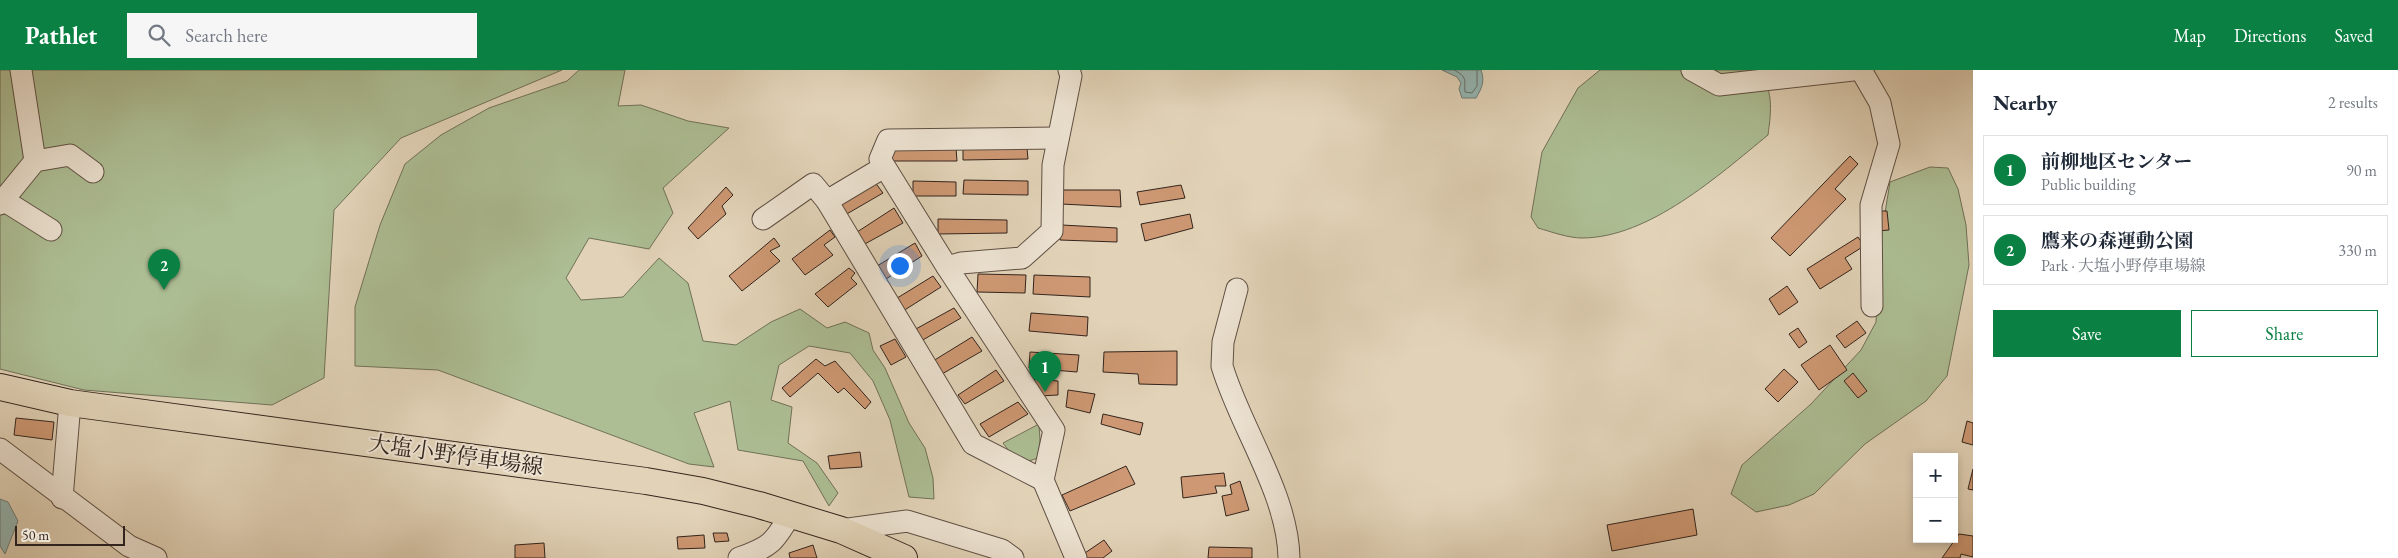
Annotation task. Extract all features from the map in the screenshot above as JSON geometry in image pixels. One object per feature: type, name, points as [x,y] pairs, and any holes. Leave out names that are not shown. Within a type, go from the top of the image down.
[{"type":"main road","name":"大塩小野停車場線","points":[[0,387],[70,403],[646,481],[703,492],[841,530],[904,558]]},
{"type":"street","points":[[21,70],[35,160]]},
{"type":"street","points":[[947,267],[961,263],[1022,258],[1052,232],[1052,165],[1070,76],[1069,70]]},
{"type":"street","points":[[1692,70],[1719,85],[1853,70]]},
{"type":"street","points":[[1861,70],[1880,103],[1889,144],[1872,205],[1872,306]]},
{"type":"street","points":[[1058,138],[888,140],[880,159],[947,267],[1054,430],[1042,480],[1076,558]]},
{"type":"street","points":[[51,230],[1,201],[35,160],[70,155],[92,172]]},
{"type":"street","points":[[826,200],[884,167]]},
{"type":"street","points":[[763,219],[813,184],[826,200],[973,444],[1042,480]]},
{"type":"street","points":[[1237,289],[1223,342],[1222,366],[1278,503],[1288,537],[1289,558]]},
{"type":"street","points":[[62,498],[70,403]]},
{"type":"street","points":[[0,449],[62,498],[130,546],[156,558]]},
{"type":"street","points":[[739,558],[768,547],[778,536],[790,515]]},
{"type":"street","points":[[841,530],[907,521],[1002,550],[1013,558]]},
{"type":"green space","points":[[0,70],[562,70],[401,138],[334,210],[324,378],[272,405],[84,390],[0,369]]},
{"type":"green space","points":[[579,70],[625,70],[618,106],[641,105],[688,121],[729,128],[663,188],[673,213],[649,249],[589,238],[566,278],[581,300],[623,297],[659,258],[688,283],[703,341],[736,345],[771,322],[800,309],[827,328],[845,322],[869,333],[873,350],[885,368],[909,423],[925,448],[933,478],[934,499],[909,497],[890,420],[873,381],[850,353],[809,346],[779,365],[771,400],[792,407],[788,443],[817,463],[838,493],[829,506],[803,461],[738,450],[730,401],[694,413],[714,467],[689,464],[438,370],[355,366],[355,307],[380,225],[405,164],[441,135],[489,108],[567,81]]},
{"type":"green space","points":[[1600,70],[1755,70],[1761,76],[1769,92],[1770,117],[1768,135],[1682,202],[1632,228],[1607,235],[1577,238],[1538,228],[1531,217],[1542,152],[1578,88]]},
{"type":"green space","points":[[1930,167],[1948,168],[1958,189],[1966,225],[1969,265],[1947,376],[1926,401],[1865,444],[1814,494],[1789,505],[1756,512],[1731,494],[1742,465],[1811,404],[1861,350],[1876,322],[1879,250],[1890,182]]},
{"type":"green space","points":[[1039,424],[1038,458],[1026,462],[1009,451],[1003,443]]},
{"type":"water","points":[[1442,70],[1481,70],[1482,84],[1476,98],[1462,98],[1459,89],[1461,83],[1457,77]]},
{"type":"water","points":[[0,499],[8,502],[18,521],[5,554],[0,546]]},
{"type":"building","points":[[891,148],[956,148],[957,161],[891,161]]},
{"type":"building","points":[[963,148],[1027,148],[1028,159],[963,160]]},
{"type":"building","points":[[1850,156],[1858,164],[1835,189],[1846,199],[1790,256],[1771,238]]},
{"type":"building","points":[[964,180],[1028,181],[1028,195],[963,194]]},
{"type":"building","points":[[874,181],[883,193],[845,215],[838,203]]},
{"type":"building","points":[[913,181],[956,182],[956,196],[913,196]]},
{"type":"building","points":[[1181,185],[1185,198],[1140,205],[1137,192]]},
{"type":"building","points":[[726,187],[733,195],[722,206],[726,214],[698,239],[688,228]]},
{"type":"building","points":[[1059,190],[1120,190],[1121,207],[1061,204]]},
{"type":"building","points":[[894,208],[903,223],[863,245],[854,234]]},
{"type":"building","points":[[1875,211],[1887,211],[1889,230],[1877,231]]},
{"type":"building","points":[[1190,214],[1193,228],[1145,241],[1141,224]]},
{"type":"building","points":[[938,219],[1007,220],[1007,233],[938,234]]},
{"type":"building","points":[[1062,225],[1117,228],[1117,242],[1060,240]]},
{"type":"building","points":[[830,230],[835,237],[824,245],[833,255],[805,275],[792,259]]},
{"type":"building","points":[[1858,237],[1864,246],[1845,258],[1852,269],[1820,289],[1807,269]]},
{"type":"building","points":[[774,238],[780,246],[770,251],[780,261],[742,291],[729,276]]},
{"type":"building","points":[[915,243],[922,256],[886,279],[877,266]]},
{"type":"building","points":[[849,268],[855,273],[851,278],[857,284],[828,307],[815,294]]},
{"type":"building","points":[[978,274],[1026,275],[1025,293],[977,292]]},
{"type":"building","points":[[1034,275],[1090,277],[1090,297],[1033,294]]},
{"type":"building","points":[[933,276],[941,287],[903,311],[894,300]]},
{"type":"building","points":[[1787,286],[1798,302],[1779,315],[1769,299]]},
{"type":"building","points":[[954,308],[961,318],[921,341],[914,330]]},
{"type":"building","points":[[1031,313],[1088,317],[1087,336],[1029,331]]},
{"type":"building","points":[[1857,321],[1866,333],[1845,348],[1836,336]]},
{"type":"building","points":[[1798,328],[1807,342],[1799,348],[1789,334]]},
{"type":"building","points":[[972,337],[982,351],[942,374],[933,361]]},
{"type":"building","points":[[895,339],[906,357],[891,365],[880,346]]},
{"type":"building","points":[[1830,345],[1847,370],[1819,390],[1801,365]]},
{"type":"building","points":[[1177,351],[1177,385],[1139,384],[1138,374],[1103,372],[1104,352]]},
{"type":"building","points":[[1030,352],[1079,355],[1077,372],[1029,368]]},
{"type":"building","points":[[816,359],[825,366],[835,361],[871,402],[865,409],[844,388],[838,393],[818,373],[790,397],[782,388]]},
{"type":"building","points":[[1784,369],[1798,382],[1778,402],[1765,389]]},
{"type":"building","points":[[996,370],[1004,381],[965,404],[958,395]]},
{"type":"building","points":[[1853,373],[1867,391],[1858,398],[1844,381]]},
{"type":"building","points":[[1034,379],[1058,381],[1058,395],[1039,396]]},
{"type":"building","points":[[1068,390],[1095,394],[1090,413],[1066,407]]},
{"type":"building","points":[[1018,402],[1028,414],[989,437],[980,424]]},
{"type":"building","points":[[1103,414],[1143,423],[1140,435],[1101,424]]},
{"type":"building","points":[[16,418],[54,422],[52,440],[14,435]]},
{"type":"building","points":[[1967,421],[1973,423],[1973,445],[1962,442]]},
{"type":"building","points":[[860,452],[862,467],[830,469],[828,456]]},
{"type":"building","points":[[1126,466],[1135,484],[1070,511],[1062,495]]},
{"type":"building","points":[[1973,469],[1973,490],[1968,489]]},
{"type":"building","points":[[1224,473],[1226,486],[1215,486],[1217,493],[1183,498],[1181,477]]},
{"type":"building","points":[[1240,481],[1249,510],[1226,516],[1222,496],[1232,494],[1230,485]]},
{"type":"building","points":[[1693,509],[1697,535],[1612,551],[1607,525]]},
{"type":"building","points":[[713,533],[727,533],[729,541],[715,542]]},
{"type":"building","points":[[704,535],[705,548],[678,549],[677,537]]},
{"type":"building","points":[[1958,535],[1973,536],[1973,557],[1961,554],[1960,558],[1942,558],[1953,543],[1958,543]]},
{"type":"building","points":[[1104,540],[1112,551],[1103,558],[1085,558],[1082,555]]},
{"type":"building","points":[[544,543],[545,558],[515,558],[515,545]]},
{"type":"building","points":[[813,545],[817,558],[790,558],[789,553]]},
{"type":"building","points":[[1209,547],[1252,548],[1252,558],[1208,558]]},
{"type":"place","name":"鷹来の森運動公園","points":[[164,290]]},
{"type":"place","name":"前柳地区センター","points":[[1045,392]]}]
